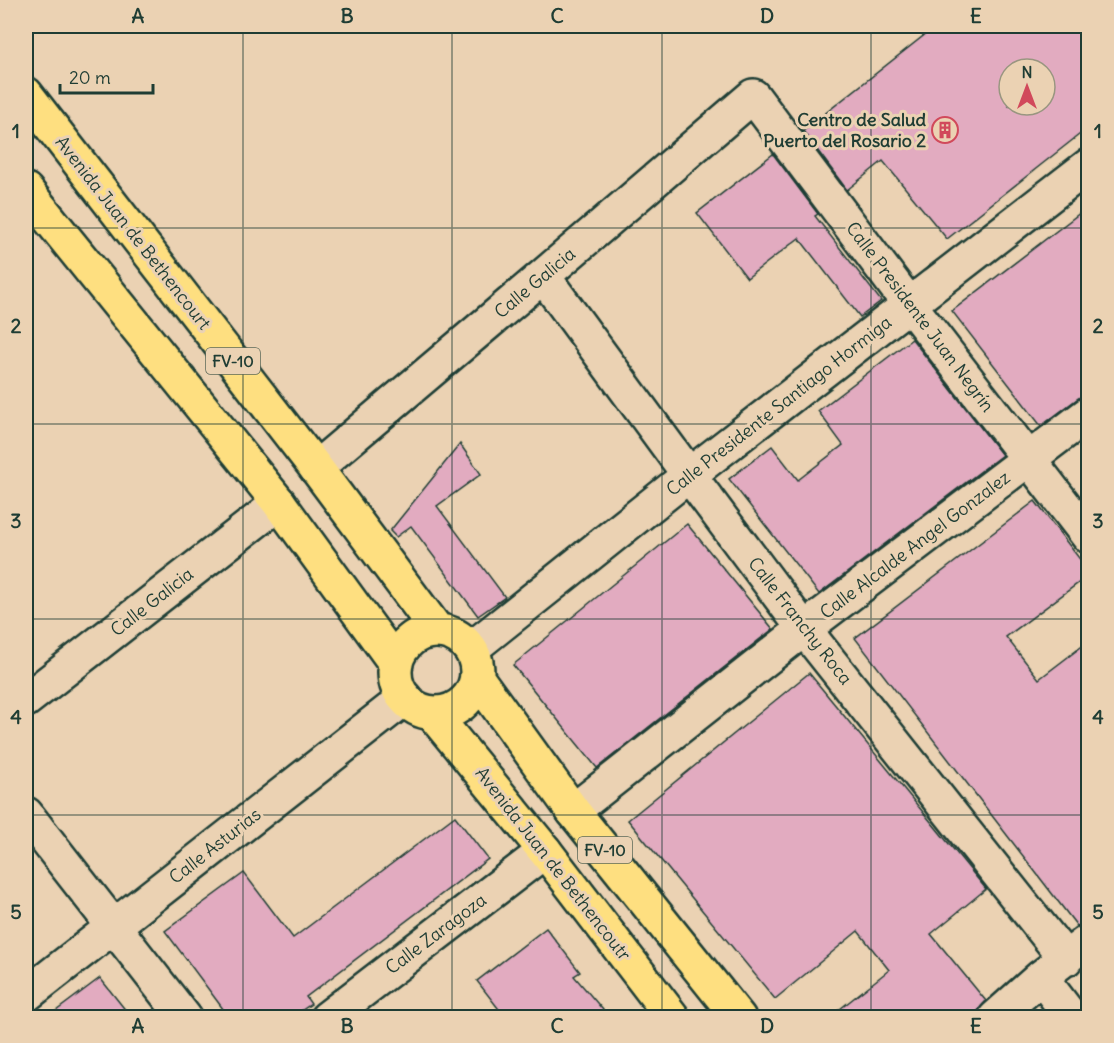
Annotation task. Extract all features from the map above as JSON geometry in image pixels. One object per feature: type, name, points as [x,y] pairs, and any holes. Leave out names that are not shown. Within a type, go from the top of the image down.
[{"type":"main road","name":"Avenida Juan de Bethencourt","points":[[26,94],[316,468],[437,630]]},
{"type":"main road","name":"FV-10","points":[[26,190],[279,503],[396,664],[397,682],[419,705]]},
{"type":"main road","name":"FV-10","points":[[437,630],[456,635],[573,810],[739,1017]]},
{"type":"main road","points":[[396,664],[404,647],[418,634],[437,630]]},
{"type":"main road","points":[[419,705],[452,710],[469,697],[474,663]]},
{"type":"main road","name":"Avenida Juan de Bethencoutr","points":[[419,705],[545,851],[673,1017]]},
{"type":"street","name":"Calle Galicia","points":[[316,468],[753,96]]},
{"type":"street","name":"Calle Presidente Juan Negrín","points":[[753,96],[909,304],[1089,536]]},
{"type":"street","name":"Calle Presidente Santiago Hormiga","points":[[474,663],[689,475],[1089,166]]},
{"type":"street","name":"Calle Franchy Roca","points":[[543,276],[804,629],[1065,959],[1072,1017]]},
{"type":"street","name":"Calle Alcalde Angel Gonzalez","points":[[573,810],[804,629],[1089,414]]},
{"type":"street","name":"Calle Galicia","points":[[26,700],[279,503]]},
{"type":"street","name":"Calle Asturias","points":[[26,995],[113,926],[419,705]]},
{"type":"street","points":[[26,814],[185,1017]]},
{"type":"street","name":"Calle Zaragoza","points":[[327,1017],[545,851]]},
{"type":"street","points":[[995,1017],[1065,959]]},
{"type":"building","name":"Centro de Salud Puerto del Rosario 2","points":[[936,26],[1089,26],[1089,127],[947,239],[883,161],[847,190],[803,131]]},
{"type":"building","points":[[773,154],[818,214],[815,216],[881,301],[860,317],[799,238],[747,278],[697,213]]},
{"type":"building","points":[[1089,206],[1089,390],[1041,426],[952,311]]},
{"type":"building","points":[[912,339],[1002,455],[819,594],[729,479],[772,446],[798,480],[843,445],[818,411]]},
{"type":"building","points":[[460,444],[481,474],[437,506],[505,597],[478,616],[411,526],[396,537],[390,531]]},
{"type":"building","points":[[1035,501],[1089,571],[1089,575],[1006,637],[1039,679],[1089,641],[1089,923],[1077,926],[855,638]]},
{"type":"building","points":[[687,524],[773,629],[597,768],[513,665]]},
{"type":"building","points":[[809,673],[986,889],[931,934],[986,1001],[977,1012],[977,1017],[830,1017],[889,970],[858,931],[775,999],[628,820]]},
{"type":"building","points":[[455,816],[488,859],[306,997],[311,1004],[292,1017],[229,1017],[165,931],[244,873],[293,938]]},
{"type":"building","points":[[546,928],[580,972],[574,976],[609,1017],[505,1017],[477,981]]},
{"type":"building","points":[[100,978],[131,1017],[48,1017]]},
{"type":"place","name":"Centro de Salud Puerto del Rosario 2","points":[[945,130]]}]
